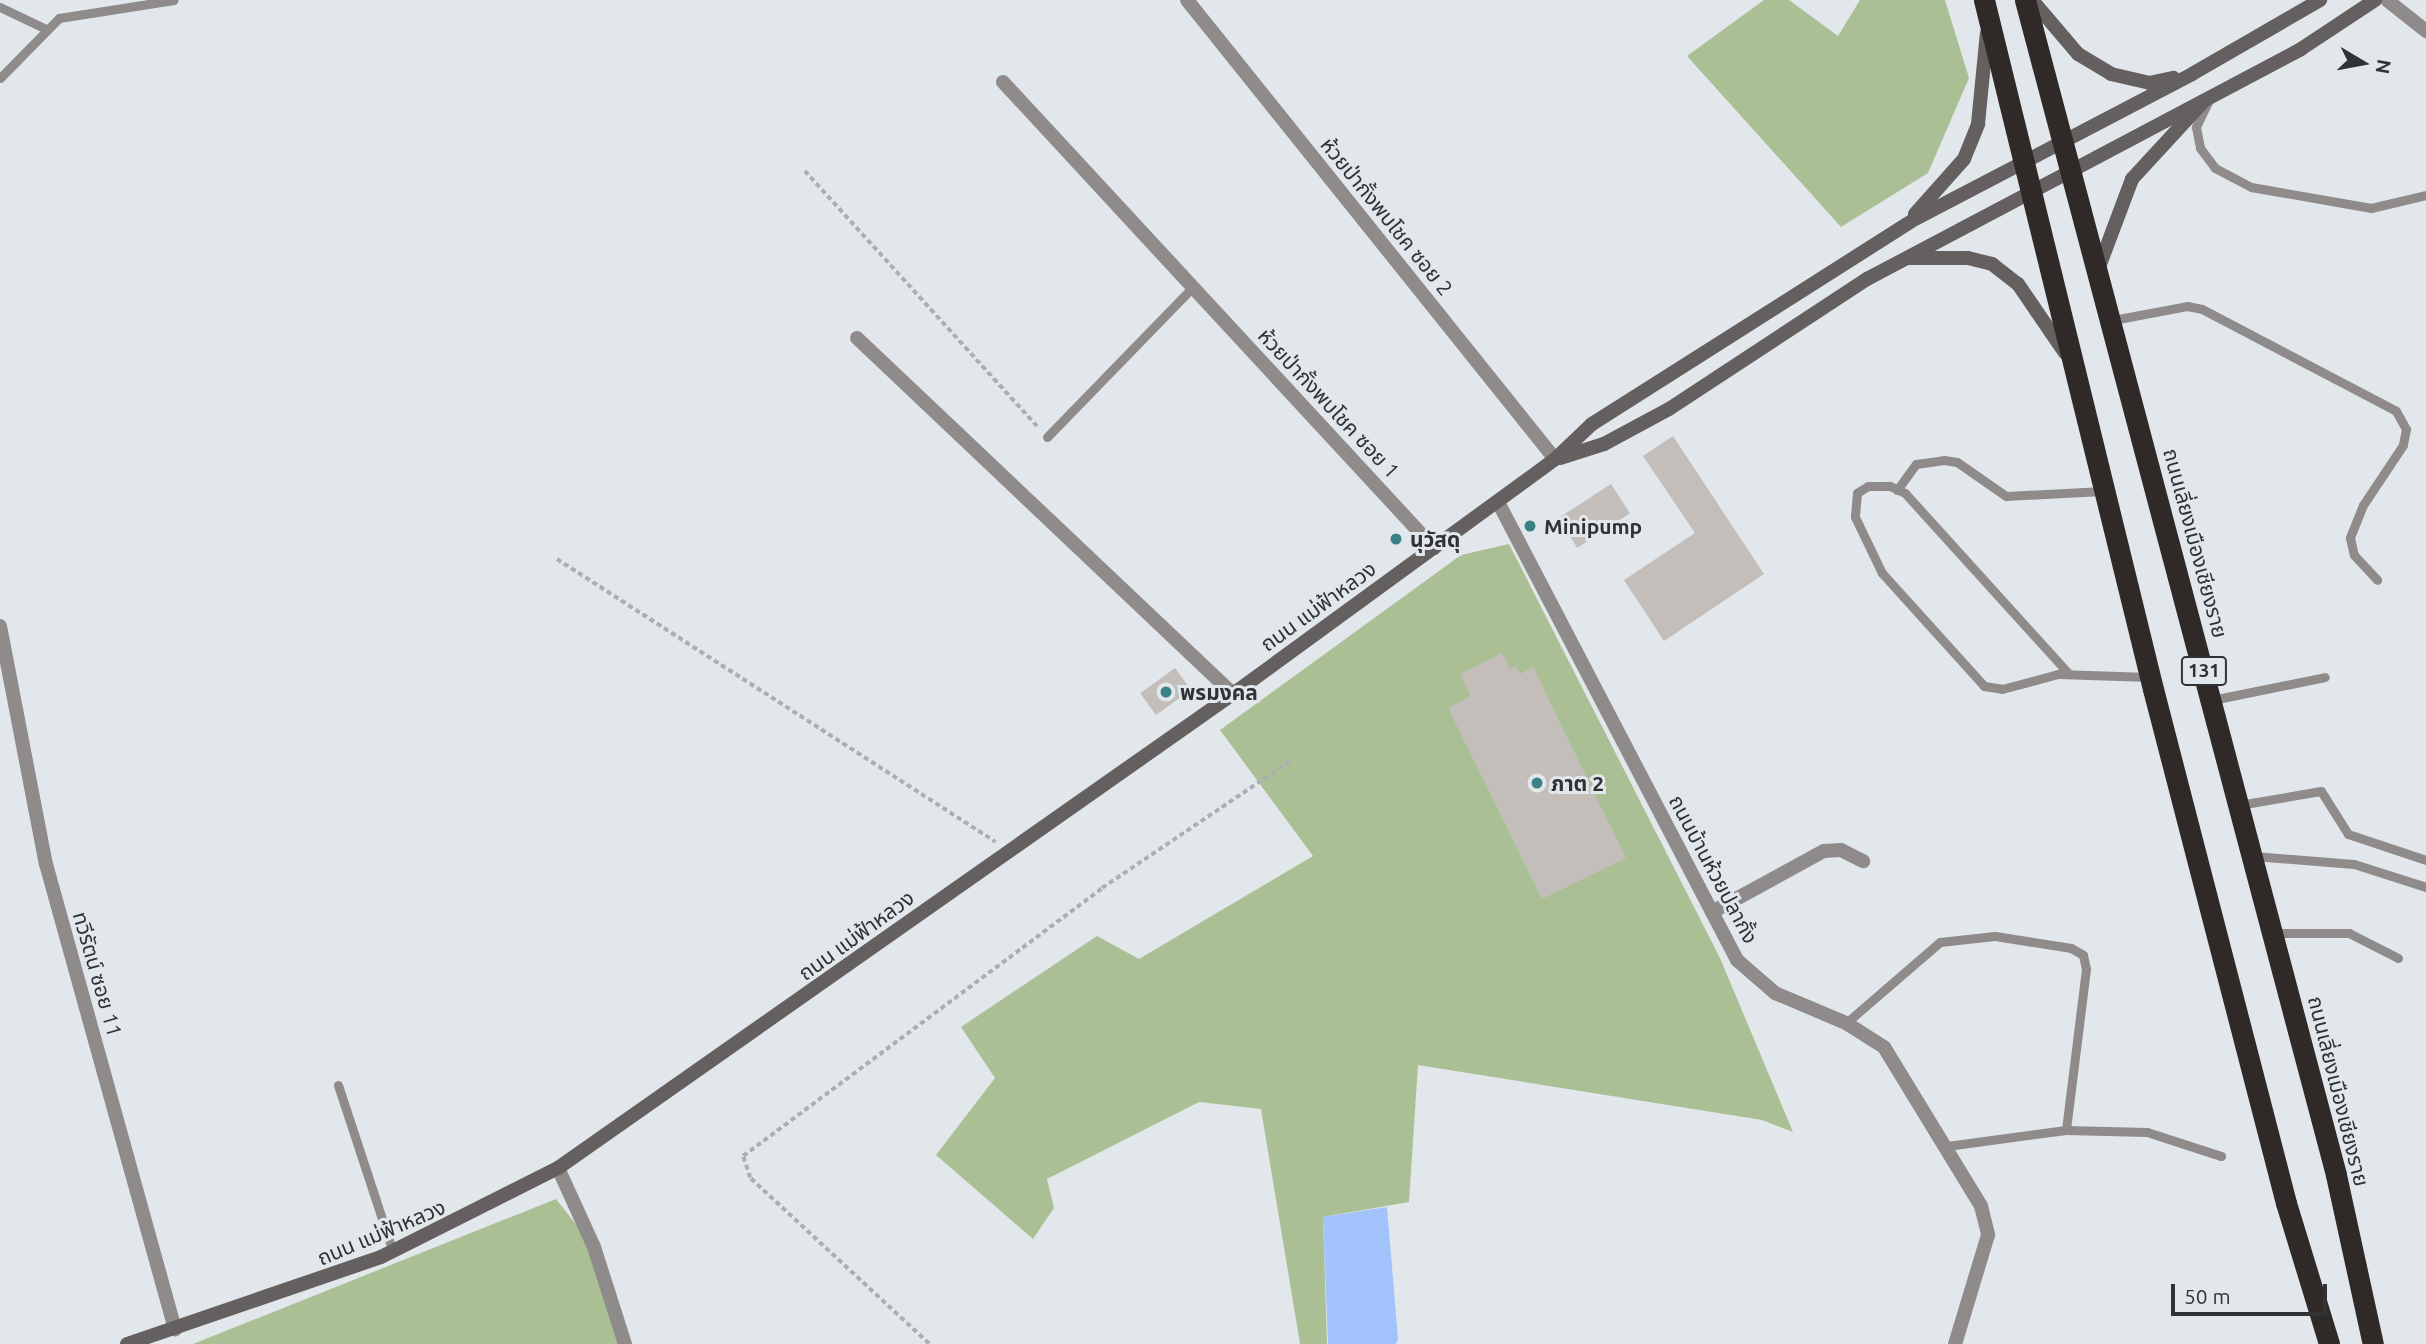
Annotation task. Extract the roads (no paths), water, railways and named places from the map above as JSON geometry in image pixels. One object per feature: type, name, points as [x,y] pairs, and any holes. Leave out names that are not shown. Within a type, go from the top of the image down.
[{"type":"highway","name":"ถนนเลี่ยงเมืองเชียงราย","points":[[2025,0],[2070,175],[2099,267],[2273,933],[2373,1344]]},
{"type":"highway","name":"131","points":[[1986,10],[2150,677],[2286,1203],[2329,1344]]},
{"type":"street","name":"ห้วยป่ากั้งพบโชค ซอย 2","points":[[1187,0],[1555,459]]},
{"type":"street","points":[[2032,0],[2078,54],[2111,74],[2149,83],[2192,74]]},
{"type":"street","points":[[1555,459],[1592,424],[1896,231],[2192,74],[2320,0]]},
{"type":"street","points":[[1555,459],[1604,444],[1669,408],[1906,258],[2070,175],[2212,94],[2301,49],[2375,0]]},
{"type":"street","points":[[2386,0],[2426,31]]},
{"type":"street","points":[[1896,231],[1965,159],[1978,124],[1986,10]]},
{"type":"street","name":"ห้วยป่ากั้งพบโชค ซอย 1","points":[[1003,82],[1434,548]]},
{"type":"street","points":[[2099,267],[2132,180],[2212,94]]},
{"type":"street","points":[[1906,258],[1968,258],[1992,264],[2025,294],[2077,373]]},
{"type":"street","points":[[857,338],[1233,694]]},
{"type":"street","name":"ถนน แม่ฟ้าหลวง","points":[[127,1344],[393,1252],[558,1168],[1233,694],[1555,459]]},
{"type":"street","name":"ถนนบ้านห้วยปลากั้ง","points":[[1498,502],[1737,960],[1775,993],[1846,1023],[1884,1047],[1947,1146],[1981,1206],[1987,1235],[1955,1344]]},
{"type":"street","name":"ทวีรัตน์ ซอย 11","points":[[0,626],[46,864],[175,1329]]},
{"type":"street","points":[[1712,912],[1824,851],[1841,850],[1863,860]]},
{"type":"street","points":[[558,1168],[594,1247],[625,1344]]},
{"type":"lane","points":[[0,78],[59,18],[174,0]]},
{"type":"lane","points":[[0,7],[46,29]]},
{"type":"lane","points":[[2212,94],[2195,138],[2216,168],[2251,187],[2386,208],[2426,195]]},
{"type":"lane","points":[[1047,437],[1194,287]]},
{"type":"lane","points":[[2113,320],[2187,306],[2202,309],[2396,411],[2406,429],[2403,445],[2363,505],[2350,538],[2354,555],[2377,580]]},
{"type":"lane","points":[[1897,490],[1916,464],[1944,460],[1957,462],[2006,496],[2104,491]]},
{"type":"lane","points":[[2069,674],[1897,490],[1868,486],[1857,493],[1855,517],[1882,573],[1944,636],[1984,686],[2002,690],[2069,674],[2150,677]]},
{"type":"lane","points":[[2212,700],[2325,677]]},
{"type":"lane","points":[[2239,805],[2321,790],[2348,834],[2426,860]]},
{"type":"lane","points":[[2252,856],[2354,863],[2426,887]]},
{"type":"lane","points":[[2273,933],[2349,933],[2398,958]]},
{"type":"lane","points":[[1846,1023],[1940,942],[1995,936],[2070,948],[2083,955],[2086,969],[2066,1130]]},
{"type":"lane","points":[[338,1086],[393,1252]]},
{"type":"lane","points":[[1947,1146],[2066,1130],[2147,1132],[2221,1156]]},
{"type":"water","points":[[1387,1207],[1398,1339],[1396,1344],[1328,1344],[1323,1217]]},
{"type":"place","name":"Minipump","points":[[1530,526]]},
{"type":"place","name":"นุวัสดุ","points":[[1396,539]]},
{"type":"place","name":"พรมงคล","points":[[1166,692]]},
{"type":"place","name":"ภาต 2","points":[[1537,783]]}]
